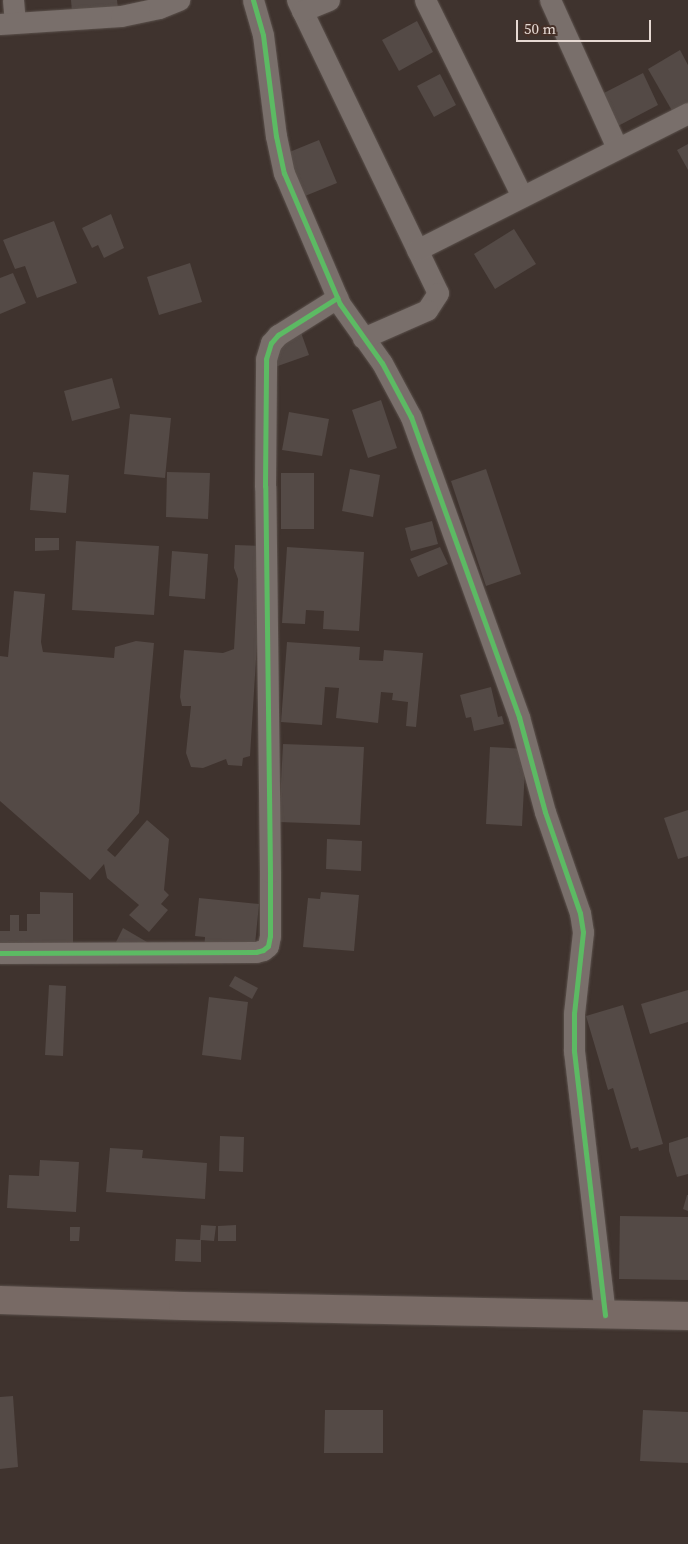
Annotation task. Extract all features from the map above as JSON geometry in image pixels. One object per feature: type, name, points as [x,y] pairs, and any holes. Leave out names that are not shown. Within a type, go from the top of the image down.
[{"type":"main road","points":[[0,1300],[688,1316]]},
{"type":"main road","points":[[0,1319],[378,1329],[688,1333]]},
{"type":"street","points":[[13,0],[7,24],[85,20],[130,7],[179,0]]},
{"type":"street","points":[[253,0],[263,35],[276,136],[284,173],[337,298],[347,317],[364,338],[396,385],[411,417],[519,716],[546,812],[580,913],[583,932],[574,1013],[574,1051],[605,1315]]},
{"type":"street","points":[[329,0],[300,6],[436,289],[435,300],[428,310],[364,338]]},
{"type":"street","points":[[425,0],[522,196]]},
{"type":"street","points":[[550,0],[617,148]]},
{"type":"street","points":[[417,250],[688,113]]},
{"type":"street","points":[[0,953],[256,952],[268,946],[270,936],[270,872],[265,486],[266,359],[271,343],[278,336],[337,298]]},
{"type":"building","points":[[71,0],[117,0],[118,8],[72,12]]},
{"type":"building","points":[[417,21],[433,52],[399,71],[382,40]]},
{"type":"building","points":[[680,50],[688,65],[688,125],[682,128],[648,69]]},
{"type":"building","points":[[643,73],[658,105],[616,127],[600,95]]},
{"type":"building","points":[[440,74],[456,105],[434,117],[417,86]]},
{"type":"building","points":[[319,140],[337,183],[305,196],[287,153]]},
{"type":"building","points":[[688,144],[688,170],[677,150]]},
{"type":"building","points":[[111,214],[124,248],[104,258],[98,245],[92,248],[82,228]]},
{"type":"building","points":[[54,221],[77,283],[37,298],[25,266],[15,269],[3,240]]},
{"type":"building","points":[[514,229],[536,264],[495,289],[474,254]]},
{"type":"building","points":[[190,263],[202,302],[159,315],[147,277]]},
{"type":"building","points":[[13,273],[26,303],[0,314],[0,278]]},
{"type":"building","points":[[298,324],[309,355],[275,367],[264,336]]},
{"type":"building","points":[[112,378],[120,408],[72,421],[64,391]]},
{"type":"building","points":[[381,400],[397,448],[368,458],[352,410]]},
{"type":"building","points":[[289,412],[329,419],[322,456],[282,450]]},
{"type":"building","points":[[130,414],[171,418],[165,478],[124,474]]},
{"type":"building","points":[[350,469],[380,475],[373,517],[342,511]]},
{"type":"building","points":[[486,469],[521,574],[486,586],[451,481]]},
{"type":"building","points":[[33,472],[69,475],[66,513],[30,510]]},
{"type":"building","points":[[167,472],[210,473],[208,519],[166,517]]},
{"type":"building","points":[[281,473],[314,473],[314,529],[281,529]]},
{"type":"building","points":[[432,521],[438,544],[411,551],[405,528]]},
{"type":"building","points":[[35,538],[59,538],[59,550],[35,551]]},
{"type":"building","points":[[76,541],[159,546],[154,615],[72,610]]},
{"type":"building","points":[[235,545],[263,546],[250,756],[243,758],[242,766],[228,765],[226,759],[203,768],[191,767],[186,753],[191,706],[182,706],[180,697],[184,650],[223,653],[234,649],[238,579],[234,568]]},
{"type":"building","points":[[287,547],[364,552],[359,631],[323,629],[324,611],[306,610],[305,624],[282,623]]},
{"type":"building","points":[[440,547],[448,564],[418,577],[410,559]]},
{"type":"building","points":[[172,551],[208,554],[205,599],[169,596]]},
{"type":"building","points":[[14,591],[45,594],[41,642],[43,652],[114,658],[115,647],[136,641],[154,643],[139,813],[107,850],[115,857],[147,820],[169,839],[164,890],[169,895],[161,904],[168,910],[149,932],[129,915],[139,905],[107,878],[104,864],[90,880],[0,801],[0,656],[8,657]]},
{"type":"building","points":[[287,642],[360,647],[359,660],[383,661],[384,650],[423,653],[416,727],[406,726],[408,702],[392,700],[393,693],[381,692],[378,723],[336,718],[339,688],[325,687],[322,725],[281,722]]},
{"type":"building","points":[[491,687],[498,717],[502,716],[504,724],[474,731],[471,717],[466,718],[460,695]]},
{"type":"building","points":[[283,744],[364,747],[360,825],[279,822]]},
{"type":"building","points":[[490,747],[526,749],[522,826],[486,824]]},
{"type":"building","points":[[688,810],[688,856],[678,859],[664,818]]},
{"type":"building","points":[[327,839],[362,841],[361,871],[326,869]]},
{"type":"building","points":[[40,892],[73,893],[73,958],[0,957],[0,931],[10,931],[10,915],[19,915],[19,931],[27,931],[27,914],[40,914]]},
{"type":"building","points":[[321,892],[359,895],[354,951],[303,947],[308,898],[320,899]]},
{"type":"building","points":[[199,898],[259,904],[254,955],[204,951],[205,937],[195,936]]},
{"type":"building","points":[[123,928],[147,942],[139,955],[116,942]]},
{"type":"building","points":[[235,976],[258,988],[252,999],[229,986]]},
{"type":"building","points":[[49,985],[66,986],[63,1056],[45,1055]]},
{"type":"building","points":[[688,990],[688,1022],[650,1034],[641,1004]]},
{"type":"building","points":[[209,997],[248,1002],[241,1060],[202,1055]]},
{"type":"building","points":[[623,1005],[663,1144],[639,1151],[638,1147],[631,1149],[613,1088],[608,1090],[586,1016]]},
{"type":"building","points":[[220,1136],[244,1137],[243,1172],[219,1171]]},
{"type":"building","points":[[688,1137],[688,1174],[677,1177],[669,1151],[669,1143]]},
{"type":"building","points":[[110,1148],[143,1150],[142,1158],[207,1163],[205,1199],[106,1192]]},
{"type":"building","points":[[40,1160],[79,1162],[76,1212],[7,1208],[9,1175],[39,1176]]},
{"type":"building","points":[[688,1195],[688,1211],[683,1209]]},
{"type":"building","points":[[620,1216],[688,1217],[688,1280],[619,1279]]},
{"type":"building","points":[[201,1225],[216,1226],[214,1241],[201,1240],[201,1262],[175,1261],[176,1239],[200,1240]]},
{"type":"building","points":[[236,1225],[236,1241],[218,1241],[218,1226]]},
{"type":"building","points":[[70,1227],[80,1227],[79,1241],[70,1241]]},
{"type":"building","points":[[13,1396],[18,1467],[0,1469],[0,1397]]},
{"type":"building","points":[[325,1410],[383,1410],[383,1453],[324,1453]]},
{"type":"building","points":[[643,1410],[688,1412],[688,1463],[640,1461]]},
{"type":"cycle path","points":[[253,0],[263,35],[276,136],[284,173],[340,304],[382,363],[411,417],[519,717],[545,812],[580,913],[583,932],[574,1013],[574,1051],[605,1315]]},
{"type":"cycle path","points":[[0,953],[256,952],[268,946],[270,936],[270,872],[265,486],[266,359],[271,343],[278,335],[337,298]]}]
